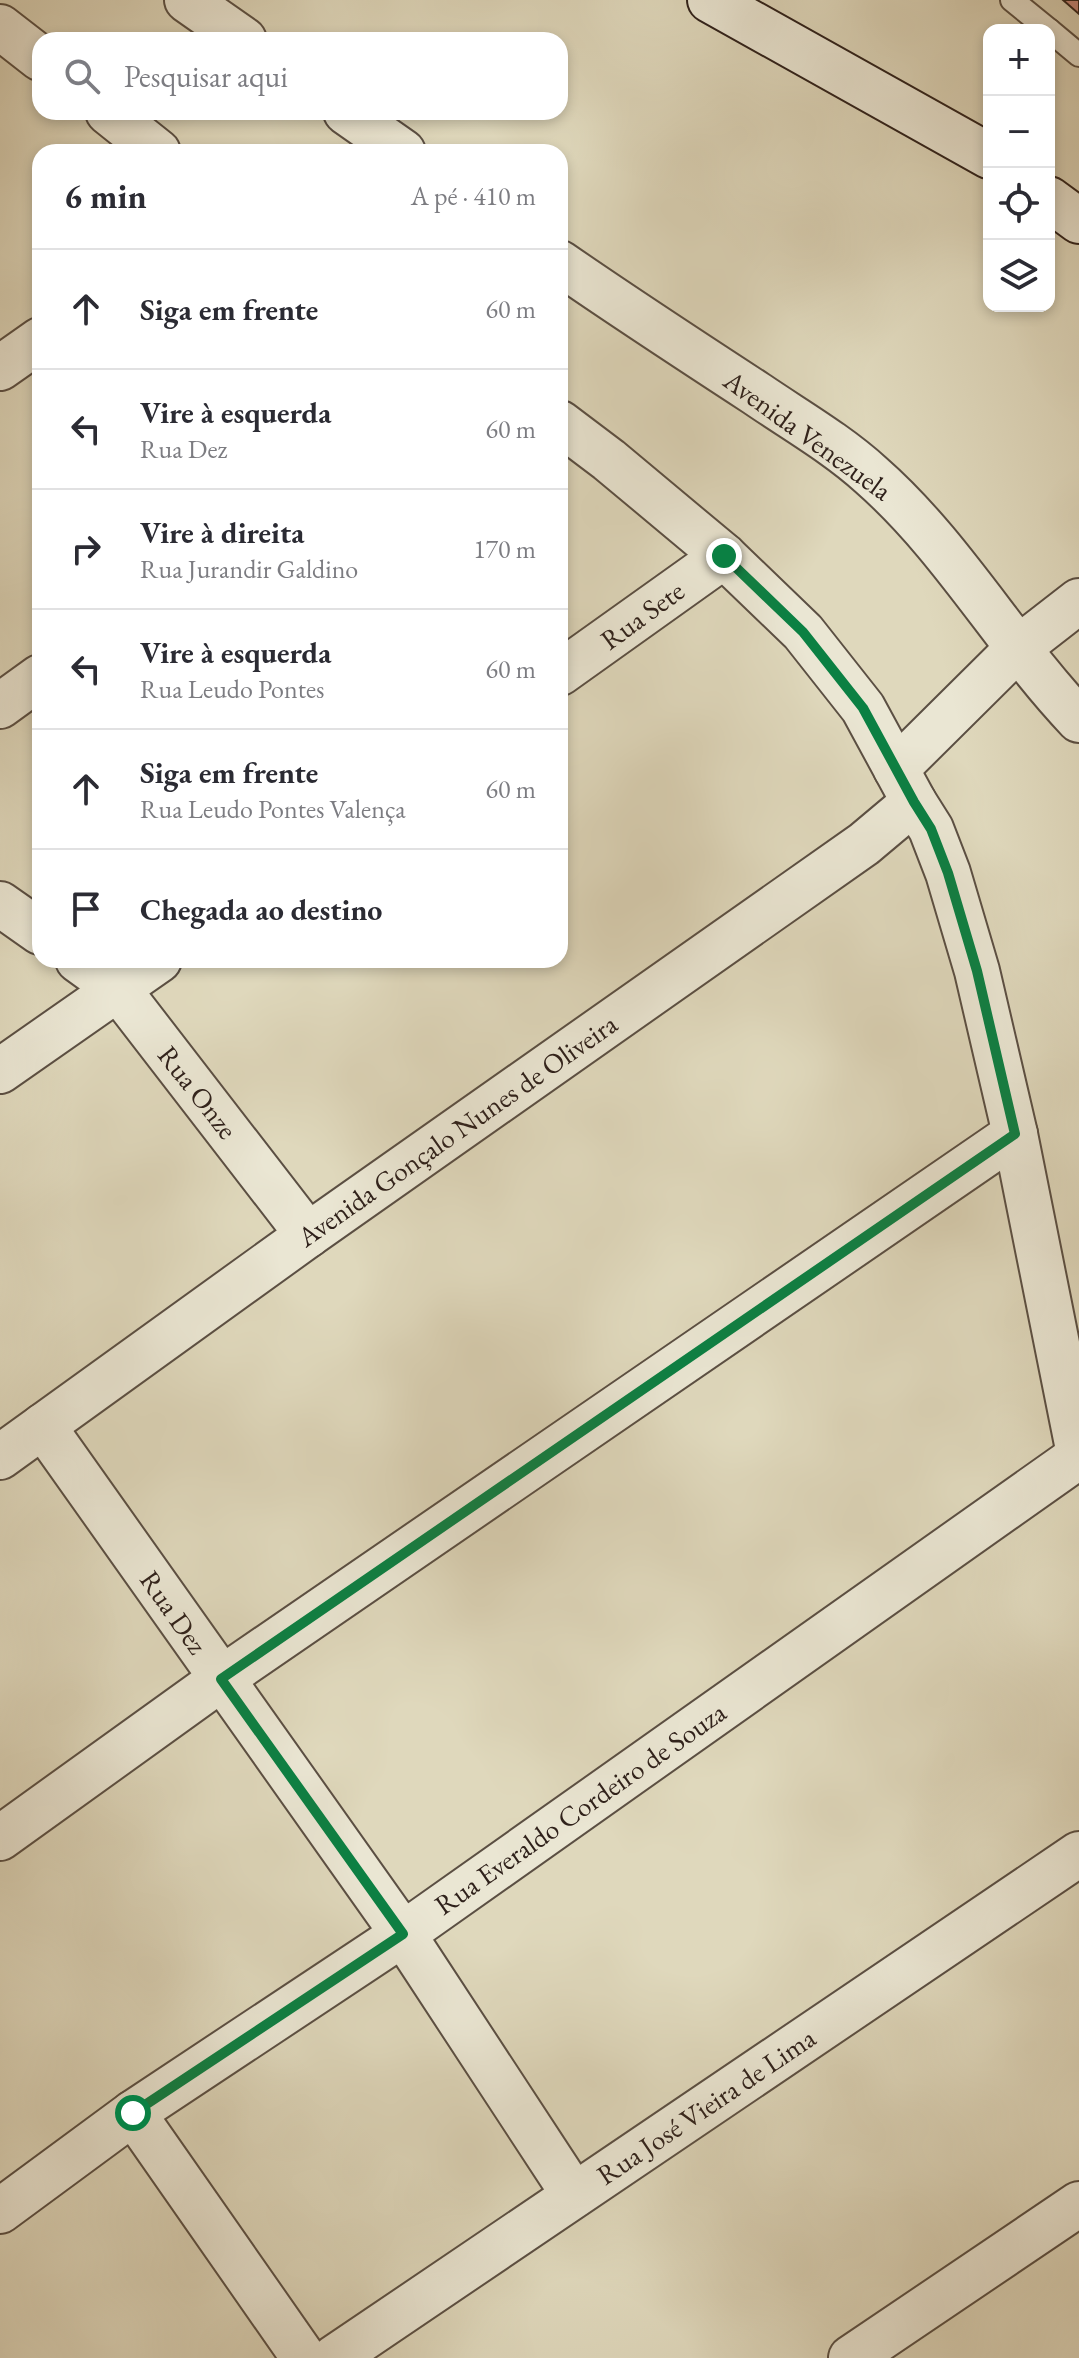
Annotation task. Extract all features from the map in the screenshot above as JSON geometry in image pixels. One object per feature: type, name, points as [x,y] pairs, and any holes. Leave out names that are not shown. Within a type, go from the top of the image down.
[{"type":"street","points":[[187,0],[233,32]]},
{"type":"street","points":[[710,0],[983,153]]},
{"type":"street","points":[[0,27],[32,52]]},
{"type":"street","points":[[118,120],[148,144]]},
{"type":"street","points":[[357,120],[392,144]]},
{"type":"street","points":[[1055,203],[1079,221]]},
{"type":"street","name":"Avenida Venezuela","points":[[568,268],[802,424],[870,474],[954,564],[1017,649],[1079,720]]},
{"type":"street","points":[[0,368],[32,346]]},
{"type":"street","points":[[568,429],[724,556],[803,632],[863,708],[931,829],[948,873],[977,971],[1015,1134],[1079,1455]]},
{"type":"street","name":"Rua Sete","points":[[568,667],[724,556]]},
{"type":"street","name":"Avenida Gonçalo Nunes de Oliveira","points":[[0,1457],[308,1235],[864,844],[905,786],[1017,649],[1079,601]]},
{"type":"street","points":[[0,706],[32,683]]},
{"type":"street","points":[[0,904],[32,926]]},
{"type":"street","name":"Rua Onze","points":[[89,968],[118,989],[308,1235]]},
{"type":"street","points":[[0,1071],[148,968]]},
{"type":"street","points":[[0,1838],[221,1679],[1015,1134]]},
{"type":"street","name":"Rua Dez","points":[[43,1426],[403,1934],[574,2195]]},
{"type":"street","name":"Rua Everaldo Cordeiro de Souza","points":[[0,2211],[133,2113],[403,1934],[1079,1455]]},
{"type":"street","name":"Rua José Vieira de Lima","points":[[334,2358],[1079,1854]]},
{"type":"street","points":[[133,2113],[304,2358]]},
{"type":"street","points":[[851,2358],[1079,2204]]},
{"type":"lane","points":[[1012,0],[1042,24]]},
{"type":"lane","points":[[1055,35],[1079,55]]},
{"type":"building","points":[[1063,0],[1079,0],[1079,14]]},
{"type":"route","points":[[133,2113],[403,1934],[221,1679],[1015,1134],[977,971],[948,873],[931,829],[863,708],[803,632],[724,556]]}]
